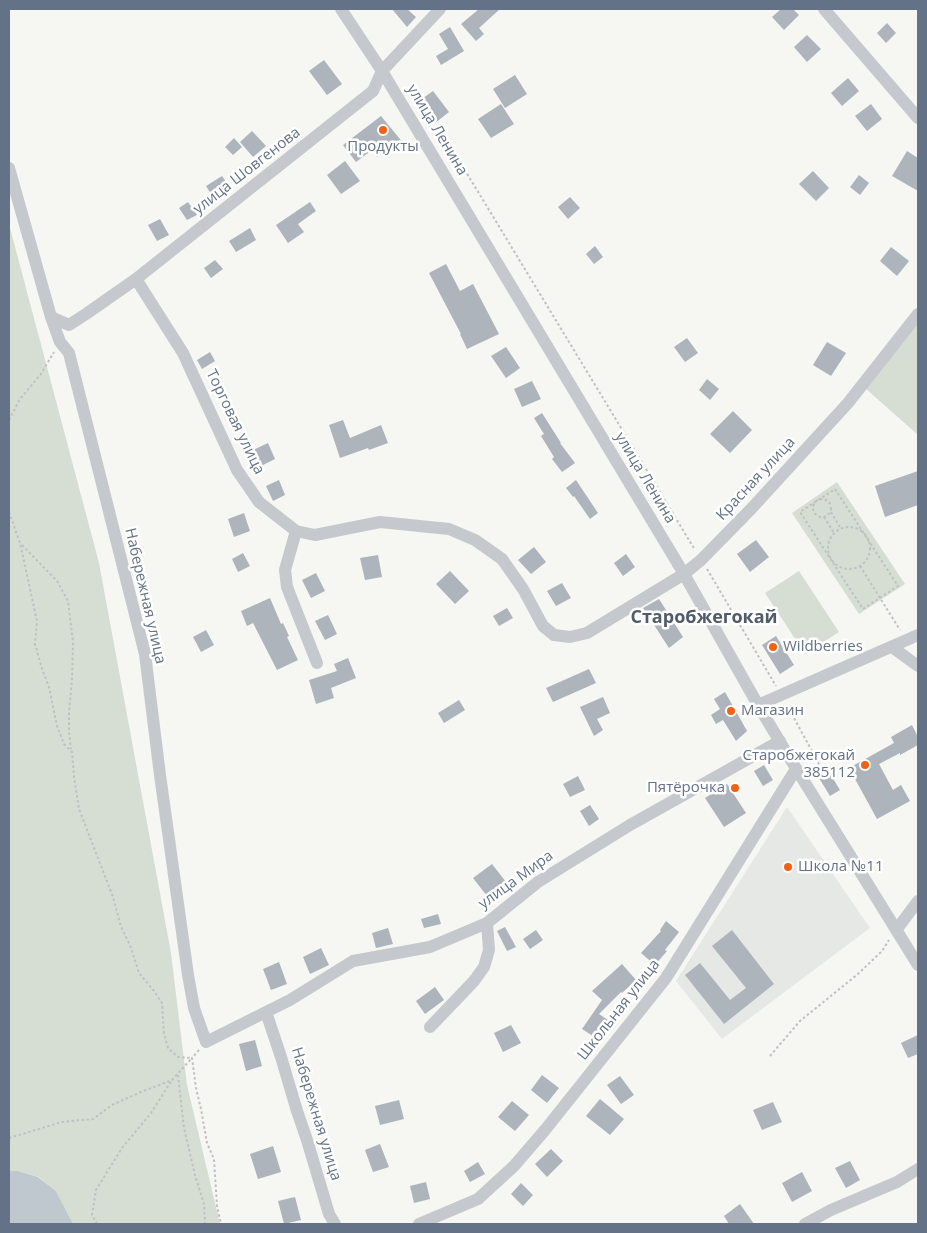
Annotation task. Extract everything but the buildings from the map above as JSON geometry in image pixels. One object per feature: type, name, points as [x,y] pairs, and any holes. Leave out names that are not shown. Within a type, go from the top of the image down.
[{"type":"street","name":"улица Ленина","points":[[341,9],[382,71],[684,574],[796,769],[918,964]]},
{"type":"street","name":"улица Шовгенова","points":[[68,325],[136,279],[373,91],[382,71],[440,9]]},
{"type":"street","points":[[824,9],[918,118]]},
{"type":"street","name":"Набережная улица","points":[[9,168],[51,317],[60,342],[69,353],[145,654],[188,976],[194,1008],[206,1042]]},
{"type":"street","name":"Торговая улица","points":[[136,279],[183,353],[237,470],[259,502],[296,531]]},
{"type":"street","name":"Красная улица","points":[[296,531],[315,535],[380,522],[449,529],[475,540],[502,559],[523,589],[544,626],[554,635],[570,637],[587,633],[684,574],[701,560],[752,508],[848,403],[918,314]]},
{"type":"street","points":[[51,317],[68,325],[69,353]]},
{"type":"street","points":[[296,531],[285,570],[287,587],[317,663]]},
{"type":"street","points":[[758,705],[912,638]]},
{"type":"street","points":[[892,646],[918,666]]},
{"type":"street","name":"улица Мира","points":[[206,1042],[290,1000],[353,961],[430,947],[486,923],[538,882],[630,824],[780,741]]},
{"type":"street","name":"Школьная улица","points":[[419,1224],[478,1199],[514,1166],[545,1130],[666,978],[796,769]]},
{"type":"street","points":[[897,929],[918,901]]},
{"type":"street","points":[[430,1027],[474,981],[484,967],[489,950],[486,923]]},
{"type":"street","name":"Набережная улица","points":[[266,1012],[329,1214],[335,1224]]},
{"type":"street","points":[[806,1224],[831,1210],[897,1182],[918,1169]]},
{"type":"path","points":[[426,125],[440,129],[701,560],[781,695],[820,766]]},
{"type":"path","points":[[9,420],[20,399],[41,374],[60,342]]},
{"type":"path","points":[[835,489],[868,540],[898,586],[863,608],[800,512],[835,489]]},
{"type":"path","points":[[830,511],[829,514],[821,518],[814,512],[814,503],[822,499],[827,501],[830,504],[830,511],[841,529]]},
{"type":"path","points":[[9,512],[20,543],[37,621],[35,644],[49,687],[57,726],[64,744],[72,752]]},
{"type":"path","points":[[824,517],[834,533]]},
{"type":"path","points":[[853,528],[862,532],[868,540],[870,550],[867,559],[860,566],[850,569],[840,567],[832,561],[828,552],[829,542],[834,533],[841,529],[853,528]]},
{"type":"path","points":[[20,543],[57,581],[68,601],[73,642],[69,732],[79,809],[139,973],[162,1003],[164,1034],[168,1048],[178,1056],[192,1058]]},
{"type":"path","points":[[860,566],[880,598],[912,638]]},
{"type":"path","points":[[770,1056],[800,1021],[858,974],[882,951],[897,929]]},
{"type":"path","points":[[97,1224],[92,1215],[96,1190],[122,1148],[151,1113],[172,1080],[206,1042]]},
{"type":"path","points":[[192,1058],[206,1143],[214,1159],[217,1206],[221,1224]]},
{"type":"path","points":[[178,1074],[184,1128],[194,1175],[204,1204],[205,1224]]},
{"type":"path","points":[[9,1138],[62,1122],[93,1119],[112,1105],[172,1080]]},
{"type":"shaded area","points":[[9,224],[99,563],[171,953],[187,1085],[220,1224],[73,1224],[56,1191],[39,1177],[18,1171],[9,1171]]},
{"type":"shaded area","points":[[918,318],[918,435],[865,388]]},
{"type":"shaded area","points":[[837,482],[905,584],[859,614],[792,513]]},
{"type":"shaded area","points":[[799,571],[839,632],[805,654],[765,593]]},
{"type":"shaded area","name":"Школа №11","points":[[787,807],[870,928],[722,1039],[676,981]]},
{"type":"shaded area","points":[[9,1171],[18,1171],[38,1177],[56,1191],[73,1224],[9,1224]]},
{"type":"place","name":"Продукты","points":[[383,130]]},
{"type":"place","name":"Wildberries","points":[[773,647]]},
{"type":"place","name":"Магазин","points":[[731,711]]},
{"type":"place","name":"Старобжегокай 385112","points":[[865,765]]},
{"type":"place","name":"Пятёрочка","points":[[735,788]]},
{"type":"place","name":"Школа №11","points":[[788,867]]},
{"type":"district","name":"Старобжегокай","points":[[704,618]]}]
